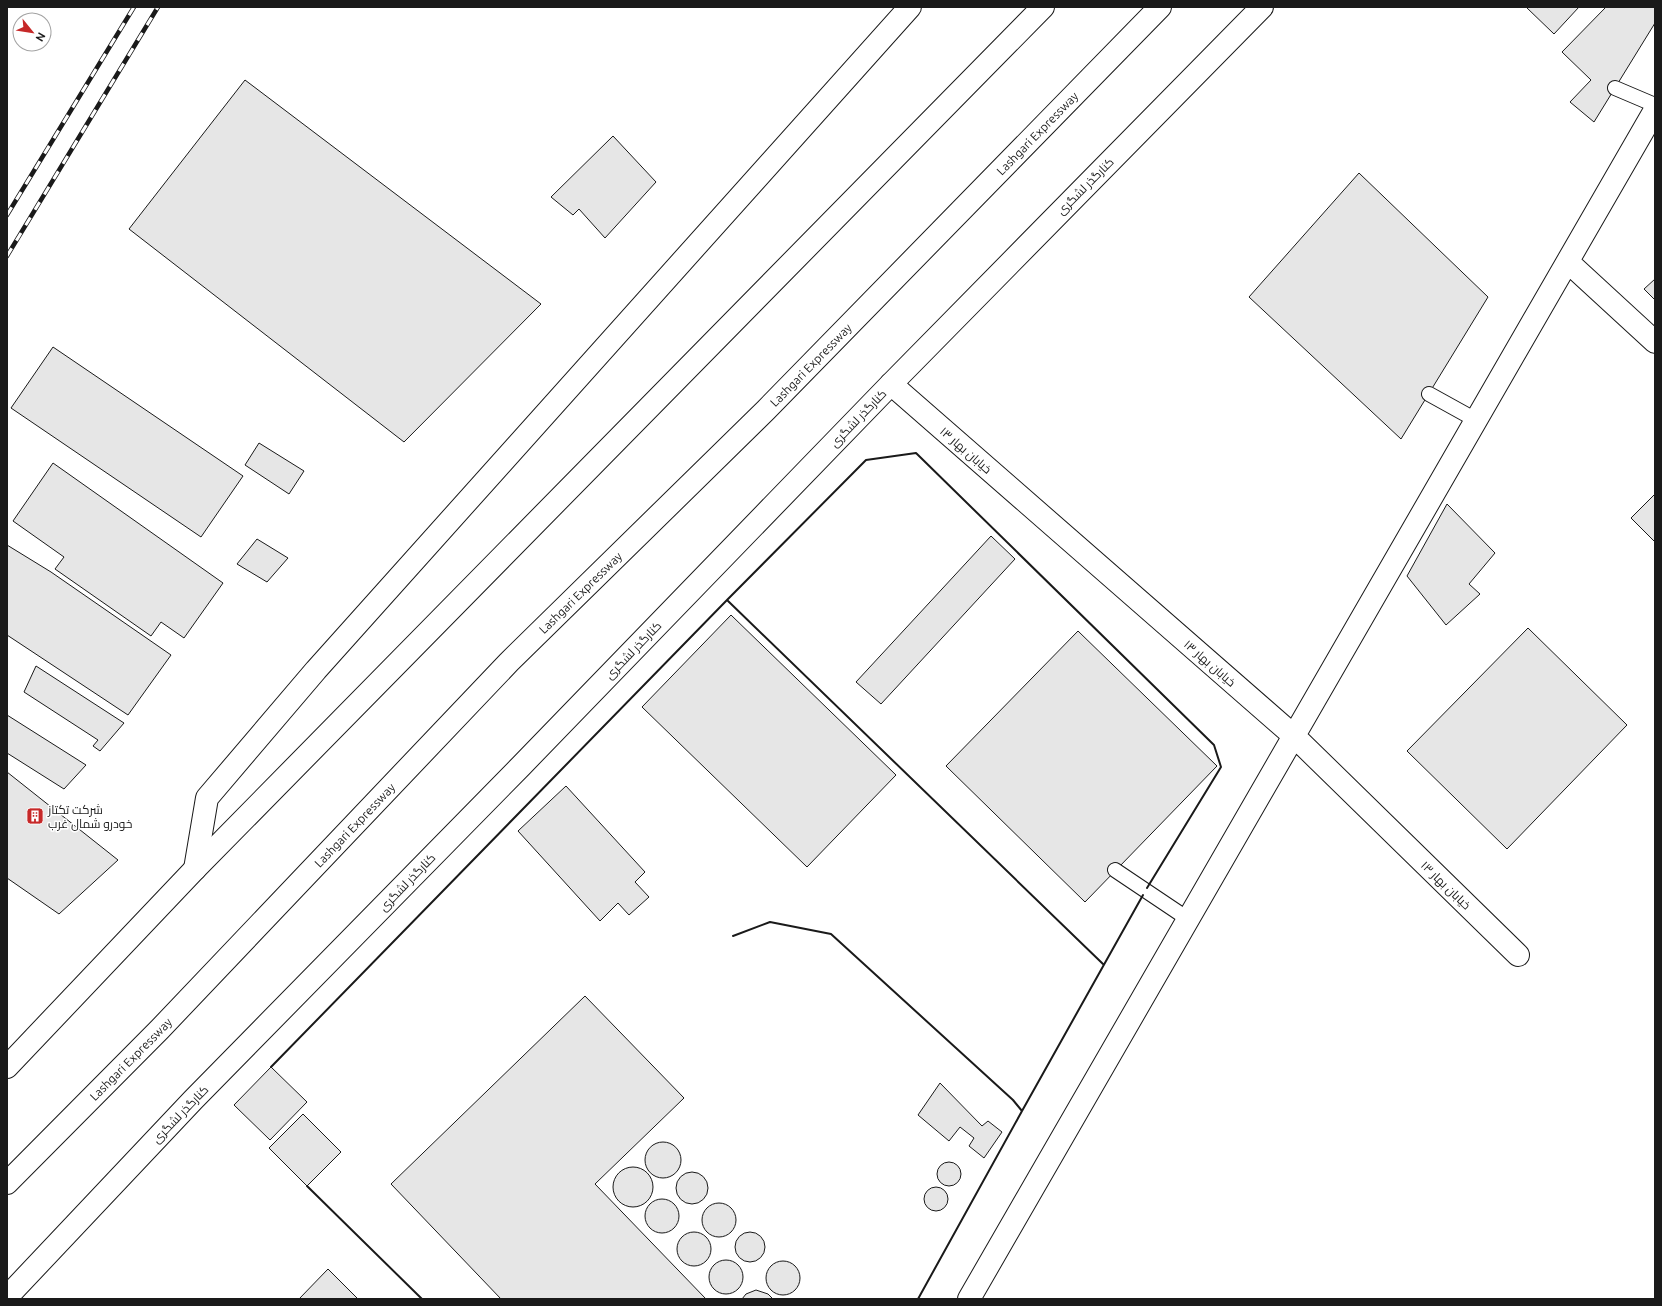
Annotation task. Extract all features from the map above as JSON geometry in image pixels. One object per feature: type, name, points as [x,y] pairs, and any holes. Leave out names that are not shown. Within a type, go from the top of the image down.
[{"type":"main road","points":[[194,869],[207,798],[316,670],[910,7]]},
{"type":"main road","points":[[7,1067],[194,869],[1043,7]]},
{"type":"main road","name":"Lashgari Expressway","points":[[7,1184],[165,1023],[509,662],[766,410],[1160,7]]},
{"type":"main road","name":"کنارگذر لشگری","points":[[7,1297],[193,1100],[532,754],[890,384],[1262,7]]},
{"type":"main road","points":[[969,1299],[1655,110]]},
{"type":"main road","points":[[1568,262],[1655,342]]},
{"type":"main road","name":"خیابان بهار ۱۳","points":[[890,384],[1294,736],[1518,955]]},
{"type":"lane","points":[[1615,88],[1655,105]]},
{"type":"lane","points":[[1429,394],[1476,420]]},
{"type":"lane","points":[[1115,870],[1188,919]]},
{"type":"building","points":[[1526,7],[1579,7],[1554,34]]},
{"type":"building","points":[[1606,7],[1655,7],[1655,23],[1594,122],[1570,102],[1591,80],[1562,52]]},
{"type":"building","points":[[245,80],[541,304],[404,442],[129,229]]},
{"type":"building","points":[[613,136],[656,182],[605,238],[579,209],[573,215],[551,197]]},
{"type":"building","points":[[1359,173],[1488,297],[1401,439],[1249,297]]},
{"type":"building","points":[[1655,279],[1655,300],[1644,289]]},
{"type":"building","points":[[53,347],[243,476],[201,537],[11,408]]},
{"type":"building","points":[[259,443],[304,471],[289,494],[245,465]]},
{"type":"building","points":[[53,463],[223,583],[184,638],[161,622],[151,636],[55,569],[64,557],[13,521]]},
{"type":"building","points":[[1655,494],[1655,542],[1631,518]]},
{"type":"building","points":[[1447,504],[1495,553],[1469,584],[1480,594],[1446,625],[1407,576]]},
{"type":"building","points":[[991,536],[1015,559],[881,704],[856,682]]},
{"type":"building","points":[[257,539],[288,558],[267,582],[237,564]]},
{"type":"building","points":[[7,545],[51,572],[171,655],[128,715],[7,635]]},
{"type":"building","points":[[731,615],[896,775],[807,867],[642,707]]},
{"type":"building","points":[[1528,628],[1627,725],[1507,849],[1407,751]]},
{"type":"building","points":[[1078,631],[1217,766],[1085,902],[946,766]]},
{"type":"building","points":[[36,666],[124,723],[100,751],[93,746],[98,740],[24,692]]},
{"type":"building","points":[[7,715],[86,765],[64,789],[7,753]]},
{"type":"building","name":"شرکت تکتاز خودرو شمال غرب","points":[[7,772],[118,860],[59,914],[7,878]]},
{"type":"building","points":[[566,786],[645,872],[635,882],[649,897],[629,915],[618,903],[600,921],[518,831]]},
{"type":"building","points":[[585,996],[684,1098],[595,1184],[706,1299],[501,1299],[391,1184]]},
{"type":"building","points":[[271,1067],[307,1102],[270,1140],[234,1105]]},
{"type":"building","points":[[940,1083],[982,1126],[988,1121],[1002,1132],[984,1158],[969,1146],[974,1138],[960,1127],[949,1141],[918,1115]]},
{"type":"building","points":[[303,1114],[341,1152],[307,1186],[269,1148]]},
{"type":"building","points":[[667,1142],[676,1147],[680,1153],[680,1167],[676,1173],[667,1178],[659,1178],[650,1173],[646,1167],[645,1156],[650,1147],[656,1143]]},
{"type":"building","points":[[949,1162],[954,1163],[960,1169],[960,1179],[954,1185],[949,1186],[944,1185],[938,1179],[937,1174],[938,1169],[944,1163]]},
{"type":"building","points":[[637,1167],[644,1170],[650,1176],[653,1187],[652,1195],[644,1204],[637,1207],[629,1207],[622,1204],[614,1195],[613,1183],[616,1176],[625,1168]]},
{"type":"building","points":[[689,1172],[695,1172],[704,1176],[708,1188],[704,1200],[695,1204],[689,1204],[680,1200],[676,1191],[676,1185],[680,1176]]},
{"type":"building","points":[[936,1187],[945,1190],[948,1199],[945,1208],[936,1211],[927,1208],[924,1199],[927,1190]]},
{"type":"building","points":[[659,1199],[665,1199],[669,1200],[676,1206],[679,1216],[678,1223],[672,1230],[665,1233],[659,1233],[655,1232],[648,1226],[645,1219],[645,1213],[646,1209],[652,1202]]},
{"type":"building","points":[[719,1203],[731,1208],[736,1220],[731,1232],[719,1237],[707,1232],[702,1220],[707,1208]]},
{"type":"building","points":[[691,1232],[697,1232],[701,1233],[708,1239],[711,1249],[710,1256],[704,1263],[697,1266],[691,1266],[687,1265],[680,1259],[677,1252],[677,1246],[678,1242],[684,1235]]},
{"type":"building","points":[[750,1232],[761,1236],[765,1247],[761,1258],[750,1262],[739,1258],[735,1247],[739,1236]]},
{"type":"building","points":[[726,1260],[738,1265],[743,1277],[738,1289],[726,1294],[714,1289],[709,1277],[714,1265]]},
{"type":"building","points":[[780,1261],[786,1261],[790,1262],[797,1268],[800,1278],[799,1285],[793,1292],[786,1295],[780,1295],[776,1294],[769,1288],[766,1281],[766,1275],[767,1271],[773,1264]]},
{"type":"building","points":[[328,1269],[358,1299],[299,1299]]},
{"type":"building","points":[[756,1290],[768,1294],[773,1299],[742,1299],[746,1294]]},
{"type":"railway","points":[[7,215],[134,7]]},
{"type":"railway","points":[[7,256],[158,7]]},
{"type":"wall","points":[[1103,964],[727,600],[866,460],[916,453],[1214,745],[1221,767],[1147,888]]},
{"type":"wall","points":[[271,1067],[727,600]]},
{"type":"wall","points":[[733,936],[770,922],[831,934],[1013,1100],[1022,1111],[1143,895]]},
{"type":"wall","points":[[918,1299],[1022,1111]]},
{"type":"wall","points":[[307,1186],[422,1299]]},
{"type":"place","name":"شرکت تکتاز خودرو شمال غرب","points":[[35,816]]}]
